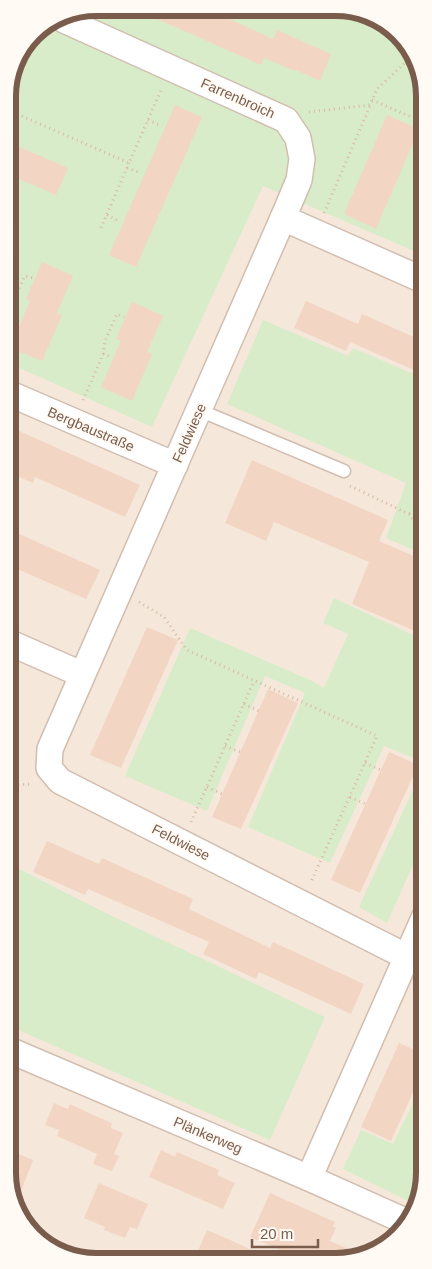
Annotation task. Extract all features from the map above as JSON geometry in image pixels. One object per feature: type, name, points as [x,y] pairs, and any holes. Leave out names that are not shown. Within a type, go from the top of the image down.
[{"type":"street","name":"Farrenbroich","points":[[68,22],[286,120],[298,138],[302,159],[299,180],[283,218]]},
{"type":"street","points":[[283,218],[416,277]]},
{"type":"street","name":"Feldwiese","points":[[283,218],[50,749],[49,768],[60,781],[407,957]]},
{"type":"street","name":"Bergbaustraße","points":[[16,396],[174,465]]},
{"type":"street","points":[[16,645],[82,674]]},
{"type":"street","points":[[310,1178],[416,936]]},
{"type":"street","name":"Plänkerweg","points":[[16,1053],[310,1178],[401,1219]]},
{"type":"lane","points":[[199,410],[344,471]]},
{"type":"path","points":[[315,232],[377,89],[408,60]]},
{"type":"path","points":[[101,228],[171,68]]},
{"type":"path","points":[[372,100],[416,119]]},
{"type":"path","points":[[286,120],[298,114],[370,106]]},
{"type":"path","points":[[16,114],[129,163]]},
{"type":"path","points":[[148,120],[162,126]]},
{"type":"path","points":[[128,168],[140,173]]},
{"type":"path","points":[[106,215],[119,221]]},
{"type":"path","points":[[16,294],[25,276],[33,278]]},
{"type":"path","points":[[73,421],[104,354],[104,341],[117,314],[124,317]]},
{"type":"path","points":[[104,354],[112,357]]},
{"type":"path","points":[[344,471],[346,484],[409,514],[416,524]]},
{"type":"path","points":[[409,514],[416,510]]},
{"type":"path","points":[[119,590],[164,617],[187,650],[377,736],[302,904]]},
{"type":"path","points":[[182,843],[254,681]]},
{"type":"path","points":[[244,704],[259,711]]},
{"type":"path","points":[[225,746],[240,752]]},
{"type":"path","points":[[365,763],[381,770]]},
{"type":"path","points":[[207,787],[222,794]]},
{"type":"path","points":[[350,797],[366,804]]},
{"type":"shaded area","points":[[96,16],[336,16],[351,18],[366,22],[384,33],[402,52],[412,70],[416,96],[416,1178],[410,1203],[396,1226],[376,1242],[351,1251],[336,1253],[96,1253],[81,1251],[56,1242],[40,1229],[27,1213],[18,1188],[16,1173],[16,91],[24,61],[40,40],[66,22]]},
{"type":"green space","points":[[96,16],[336,16],[366,22],[376,27],[392,40],[402,52],[412,70],[414,81],[416,96],[416,252],[263,186],[152,427],[16,367],[16,91],[24,61],[40,40],[52,30],[66,22]]},
{"type":"green space","points":[[263,320],[348,356],[353,348],[416,375],[416,551],[386,538],[406,483],[227,404]]},
{"type":"green space","points":[[334,598],[416,636],[416,759],[384,746],[330,863],[248,827],[305,693],[265,676],[207,811],[125,776],[190,628],[310,680],[324,688],[348,634],[323,623]]},
{"type":"green space","points":[[416,783],[416,858],[387,923],[359,907]]},
{"type":"green space","points":[[16,868],[112,916],[325,1017],[270,1140],[16,1029]]},
{"type":"green space","points":[[416,1097],[416,1178],[410,1202],[343,1169],[361,1130],[393,1144]]},
{"type":"building","points":[[150,16],[223,16],[273,39],[277,30],[331,54],[320,81],[264,58],[261,65]]},
{"type":"building","points":[[175,105],[202,117],[136,267],[109,255]]},
{"type":"building","points":[[387,115],[416,128],[416,136],[376,229],[344,214]]},
{"type":"building","points":[[16,145],[68,168],[56,195],[16,178]]},
{"type":"building","points":[[42,262],[73,276],[57,313],[62,315],[42,361],[16,350],[16,334],[30,301],[26,299]]},
{"type":"building","points":[[306,301],[358,324],[362,314],[416,338],[416,371],[350,342],[346,351],[294,328]]},
{"type":"building","points":[[132,302],[163,316],[147,352],[152,354],[132,401],[101,387],[121,341],[116,339]]},
{"type":"building","points":[[16,430],[140,485],[125,517],[35,477],[33,483],[16,476]]},
{"type":"building","points":[[252,460],[388,520],[379,541],[416,557],[416,632],[352,604],[369,562],[274,522],[266,541],[225,523]]},
{"type":"building","points":[[16,533],[100,570],[86,599],[16,568]]},
{"type":"building","points":[[147,627],[178,640],[121,768],[90,755]]},
{"type":"building","points":[[268,689],[298,703],[241,829],[212,817]]},
{"type":"building","points":[[389,752],[416,764],[416,769],[360,893],[331,880]]},
{"type":"building","points":[[47,841],[99,864],[102,858],[193,899],[189,909],[270,948],[273,942],[364,984],[351,1014],[259,972],[256,979],[203,954],[209,942],[88,889],[85,895],[33,872]]},
{"type":"building","points":[[399,1043],[416,1050],[416,1086],[391,1141],[361,1127]]},
{"type":"building","points":[[54,1103],[68,1109],[70,1104],[112,1123],[111,1128],[123,1133],[114,1154],[119,1156],[112,1171],[93,1164],[97,1154],[57,1136],[59,1130],[45,1125]]},
{"type":"building","points":[[161,1150],[175,1157],[177,1152],[219,1170],[217,1175],[235,1183],[223,1209],[149,1177]]},
{"type":"building","points":[[16,1153],[33,1160],[20,1194],[16,1173]]},
{"type":"building","points":[[99,1183],[148,1204],[137,1229],[130,1227],[125,1238],[104,1230],[105,1227],[84,1218]]},
{"type":"building","points":[[270,1193],[335,1222],[333,1226],[336,1228],[330,1241],[352,1251],[336,1253],[287,1253],[250,1237]]},
{"type":"building","points":[[207,1230],[258,1253],[197,1253]]}]
